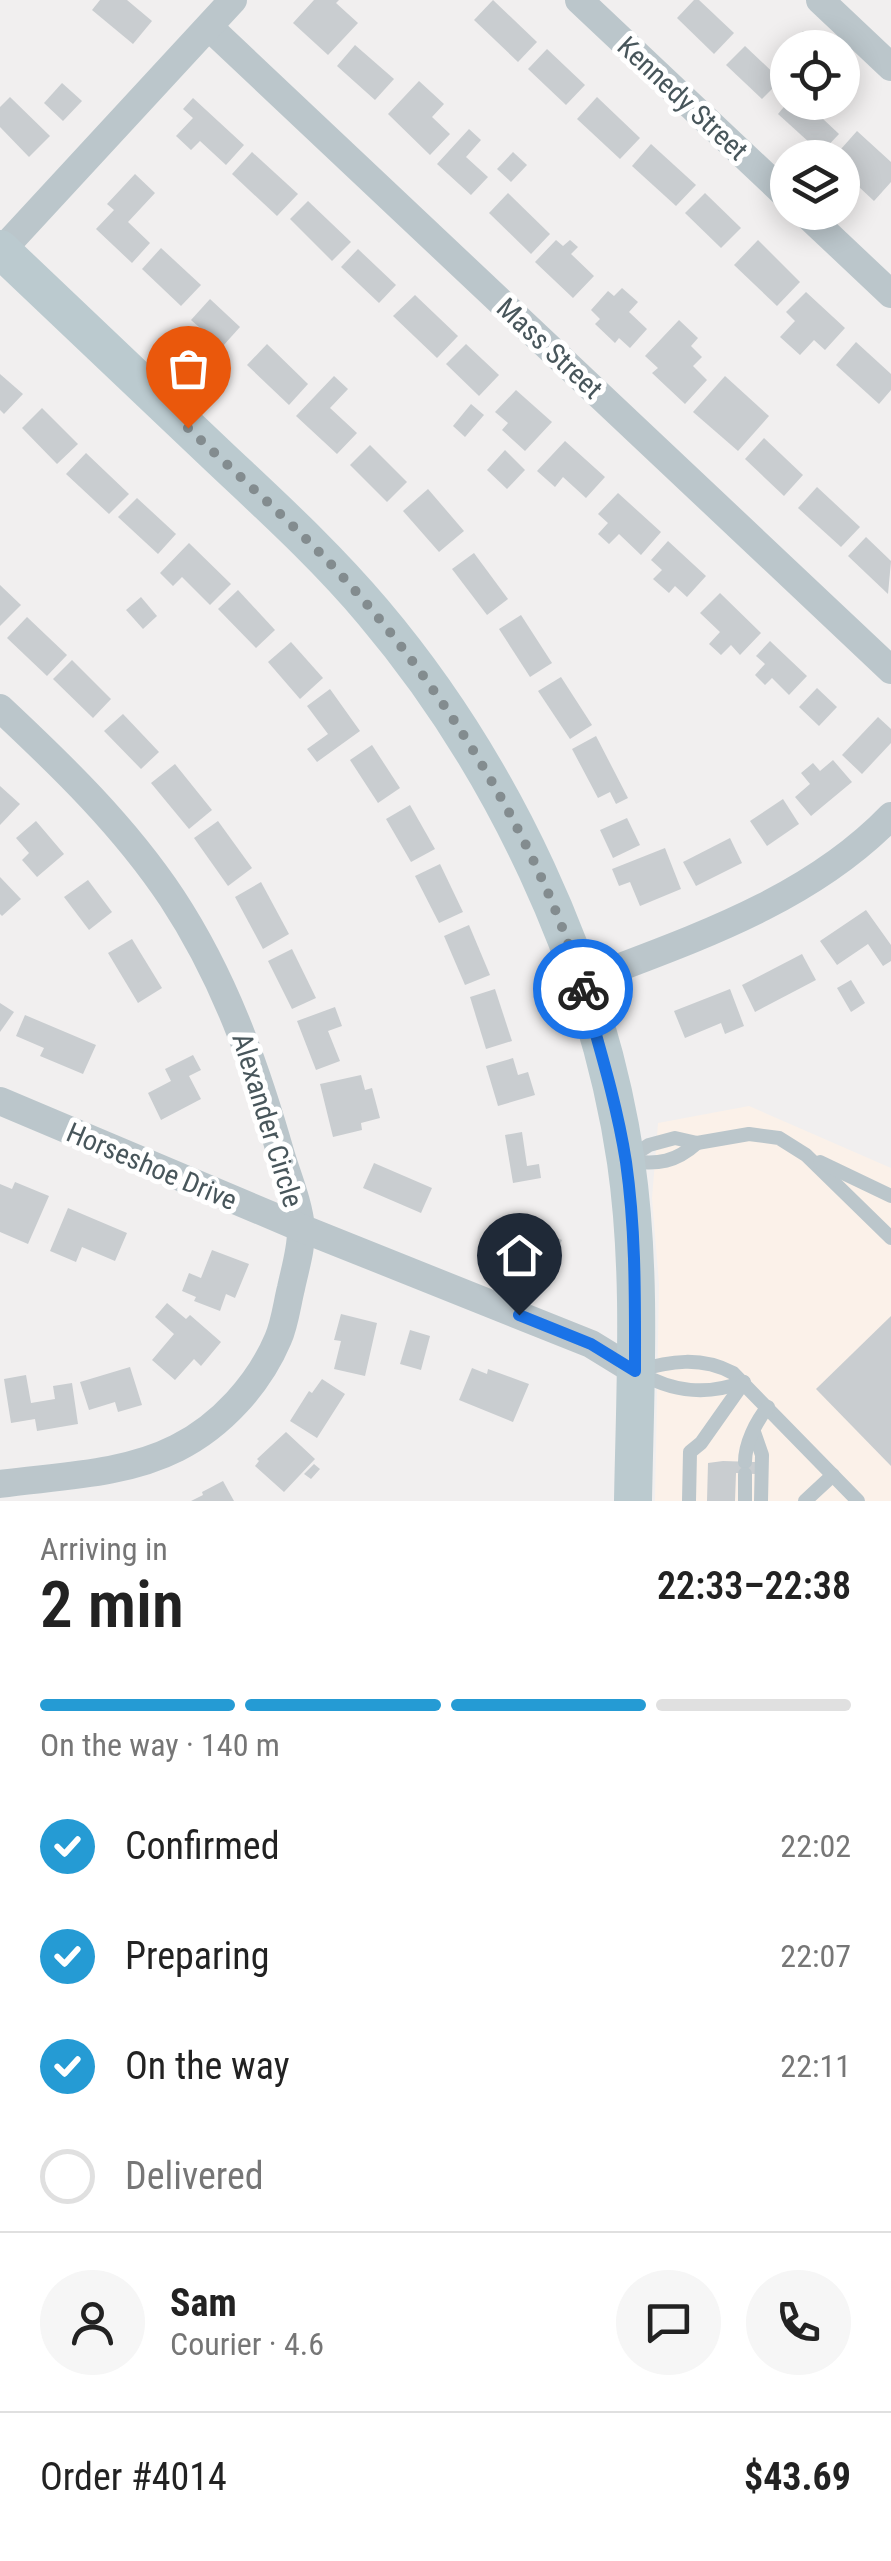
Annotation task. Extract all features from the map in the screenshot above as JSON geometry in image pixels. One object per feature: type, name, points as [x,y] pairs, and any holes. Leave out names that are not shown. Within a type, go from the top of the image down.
[{"type":"street","points":[[234,0],[1,249],[322,554],[417,667],[493,785],[552,906],[581,982],[626,1160],[635,1248],[633,1501]]},
{"type":"street","name":"Kennedy Street","points":[[579,0],[770,179]]},
{"type":"street","points":[[820,0],[891,67]]},
{"type":"street","name":"Mass Street","points":[[209,26],[891,670]]},
{"type":"street","points":[[823,230],[891,294]]},
{"type":"street","name":"Alexander Circle","points":[[0,708],[73,777],[126,835],[172,898],[212,964],[265,1097],[300,1228],[296,1266],[279,1337],[250,1385],[206,1431],[146,1461],[0,1484]]},
{"type":"street","points":[[581,982],[725,926],[769,904],[852,850],[891,816]]},
{"type":"street","name":"Horseshoe Drive","points":[[0,1102],[591,1344],[635,1371]]},
{"type":"lane","points":[[626,1160],[649,1144],[675,1138],[697,1142],[749,1134],[778,1138],[891,1196]]},
{"type":"lane","points":[[806,1155],[891,1238]]},
{"type":"lane","points":[[635,1371],[668,1362],[720,1366],[744,1382],[858,1501]]},
{"type":"lane","points":[[635,1371],[667,1388],[722,1390],[744,1382]]},
{"type":"lane","points":[[689,1501],[690,1452],[744,1382]]},
{"type":"lane","points":[[744,1501],[745,1451],[768,1407]]},
{"type":"lane","points":[[754,1432],[762,1454],[761,1501]]},
{"type":"lane","points":[[806,1501],[833,1475]]},
{"type":"shaded area","points":[[749,1106],[891,1168],[891,1501],[655,1501],[659,1284],[652,1198],[658,1123]]},
{"type":"building","points":[[100,0],[127,0],[152,21],[133,44],[92,10]]},
{"type":"building","points":[[314,0],[339,0],[336,3],[358,23],[328,55],[293,23]]},
{"type":"building","points":[[493,0],[537,42],[518,62],[474,20]]},
{"type":"building","points":[[694,0],[699,0],[734,33],[714,54],[677,18]]},
{"type":"building","points":[[355,45],[394,79],[375,100],[337,66]]},
{"type":"building","points":[[745,46],[770,70],[770,91],[762,99],[726,65]]},
{"type":"building","points":[[547,49],[585,85],[566,105],[528,69]]},
{"type":"building","points":[[419,81],[444,104],[432,117],[450,134],[430,155],[388,114]]},
{"type":"building","points":[[62,83],[82,101],[63,121],[44,103]]},
{"type":"building","points":[[10,97],[50,136],[29,157],[0,127],[0,107]]},
{"type":"building","points":[[597,97],[640,138],[620,159],[577,119]]},
{"type":"building","points":[[193,98],[244,145],[226,165],[200,141],[191,150],[176,136],[193,118],[183,109]]},
{"type":"building","points":[[785,120],[824,120],[839,134],[833,140],[807,140]]},
{"type":"building","points":[[469,129],[481,140],[466,157],[488,177],[471,195],[437,164]]},
{"type":"building","points":[[857,131],[891,162],[891,182],[874,201],[860,188],[860,140],[849,140]]},
{"type":"building","points":[[651,144],[696,185],[676,206],[632,166]]},
{"type":"building","points":[[252,152],[298,194],[277,216],[232,174]]},
{"type":"building","points":[[513,152],[527,165],[511,182],[497,169]]},
{"type":"building","points":[[135,174],[155,193],[128,222],[150,243],[132,263],[96,229],[114,210],[107,204]]},
{"type":"building","points":[[508,193],[550,234],[531,254],[489,213]]},
{"type":"building","points":[[705,193],[741,228],[721,248],[685,213]]},
{"type":"building","points":[[308,201],[351,242],[332,261],[290,219]]},
{"type":"building","points":[[556,240],[563,246],[570,240],[578,247],[571,254],[594,276],[573,298],[535,262]]},
{"type":"building","points":[[758,240],[800,282],[777,306],[734,265]]},
{"type":"building","points":[[161,248],[201,285],[181,306],[142,269]]},
{"type":"building","points":[[358,249],[396,285],[379,303],[341,267]]},
{"type":"building","points":[[622,288],[638,302],[629,312],[647,329],[630,348],[619,338],[615,343],[595,324],[600,319],[591,310],[608,291],[614,296]]},
{"type":"building","points":[[806,292],[845,328],[825,350],[814,340],[800,355],[780,337],[795,321],[786,312]]},
{"type":"building","points":[[415,295],[458,336],[437,358],[393,316]]},
{"type":"building","points":[[210,299],[240,327],[222,347],[191,320]]},
{"type":"building","points":[[679,320],[698,338],[691,346],[702,357],[693,366],[707,380],[685,404],[652,373],[658,368],[645,356]]},
{"type":"building","points":[[856,342],[891,374],[891,390],[879,404],[836,365]]},
{"type":"building","points":[[267,344],[308,384],[289,405],[247,365]]},
{"type":"building","points":[[466,344],[499,375],[479,396],[446,364]]},
{"type":"building","points":[[0,374],[23,394],[4,414],[0,410]]},
{"type":"building","points":[[334,376],[348,389],[330,408],[357,433],[337,454],[296,416]]},
{"type":"building","points":[[725,376],[769,416],[738,451],[693,412]]},
{"type":"building","points":[[516,390],[552,422],[525,451],[502,430],[508,423],[495,412]]},
{"type":"building","points":[[471,404],[484,415],[465,437],[453,426]]},
{"type":"building","points":[[42,408],[78,444],[57,464],[22,428]]},
{"type":"building","points":[[764,438],[803,475],[784,496],[745,459]]},
{"type":"building","points":[[565,441],[605,477],[586,498],[563,477],[555,487],[537,471]]},
{"type":"building","points":[[370,445],[407,482],[387,502],[350,465]]},
{"type":"building","points":[[505,450],[525,470],[507,489],[487,470]]},
{"type":"building","points":[[86,453],[129,494],[109,514],[66,474]]},
{"type":"building","points":[[817,487],[860,527],[841,547],[798,508]]},
{"type":"building","points":[[428,489],[464,531],[439,552],[403,511]]},
{"type":"building","points":[[618,493],[661,532],[641,555],[619,534],[609,544],[598,534],[608,523],[598,514]]},
{"type":"building","points":[[137,498],[176,534],[158,554],[118,517]]},
{"type":"building","points":[[866,537],[891,561],[888,594],[848,556]]},
{"type":"building","points":[[668,541],[706,576],[687,597],[675,586],[669,593],[653,579],[662,570],[651,560]]},
{"type":"building","points":[[189,543],[231,584],[210,605],[182,577],[173,586],[160,573]]},
{"type":"building","points":[[474,553],[508,599],[487,615],[452,569]]},
{"type":"building","points":[[0,585],[21,605],[0,626]]},
{"type":"building","points":[[238,590],[275,630],[256,648],[218,609]]},
{"type":"building","points":[[720,593],[761,633],[740,655],[731,645],[721,655],[709,644],[720,632],[700,613]]},
{"type":"building","points":[[141,597],[157,616],[143,629],[126,610]]},
{"type":"building","points":[[521,615],[552,663],[530,677],[499,629]]},
{"type":"building","points":[[27,617],[67,655],[47,676],[7,638]]},
{"type":"building","points":[[770,641],[807,676],[789,695],[772,678],[765,685],[755,675],[765,664],[756,656]]},
{"type":"building","points":[[291,642],[323,678],[300,699],[268,662]]},
{"type":"building","points":[[72,660],[111,699],[93,718],[53,679]]},
{"type":"building","points":[[561,677],[592,725],[570,739],[538,691]]},
{"type":"building","points":[[817,688],[837,707],[819,726],[799,707]]},
{"type":"building","points":[[330,689],[360,731],[317,762],[307,749],[328,734],[307,706]]},
{"type":"building","points":[[123,714],[159,752],[141,769],[104,731]]},
{"type":"building","points":[[878,717],[891,729],[891,743],[862,774],[842,755]]},
{"type":"building","points":[[596,736],[628,798],[616,804],[610,792],[598,798],[572,749]]},
{"type":"building","points":[[372,745],[400,788],[378,803],[350,760]]},
{"type":"building","points":[[833,760],[852,782],[811,816],[795,797],[810,784],[801,773],[813,763],[820,771]]},
{"type":"building","points":[[175,764],[212,810],[189,829],[151,783]]},
{"type":"building","points":[[0,786],[20,804],[0,825]]},
{"type":"building","points":[[783,799],[799,824],[767,846],[750,821]]},
{"type":"building","points":[[410,805],[435,849],[411,862],[386,819]]},
{"type":"building","points":[[627,818],[640,845],[613,858],[600,830]]},
{"type":"building","points":[[36,821],[64,854],[37,877],[22,860],[29,853],[16,838]]},
{"type":"building","points":[[218,821],[252,868],[228,886],[194,838]]},
{"type":"building","points":[[730,838],[742,863],[696,886],[683,862]]},
{"type":"building","points":[[665,848],[681,889],[640,906],[630,882],[619,886],[612,869]]},
{"type":"building","points":[[440,864],[463,912],[439,923],[415,876]]},
{"type":"building","points":[[0,877],[21,899],[2,916],[0,914]]},
{"type":"building","points":[[88,880],[112,912],[89,930],[64,897]]},
{"type":"building","points":[[261,882],[289,934],[263,949],[235,897]]},
{"type":"building","points":[[866,910],[891,945],[891,961],[883,966],[868,944],[837,965],[820,941]]},
{"type":"building","points":[[469,925],[490,975],[465,985],[444,936]]},
{"type":"building","points":[[132,939],[162,988],[138,1003],[108,953]]},
{"type":"building","points":[[292,949],[316,998],[292,1009],[268,961]]},
{"type":"building","points":[[802,954],[816,980],[755,1012],[742,985]]},
{"type":"building","points":[[851,980],[865,1003],[851,1012],[837,988]]},
{"type":"building","points":[[495,989],[512,1041],[486,1049],[470,997]]},
{"type":"building","points":[[730,989],[744,1026],[725,1034],[721,1023],[685,1038],[674,1011]]},
{"type":"building","points":[[0,1003],[14,1012],[0,1032]]},
{"type":"building","points":[[335,1007],[342,1026],[328,1031],[340,1061],[316,1070],[297,1021]]},
{"type":"building","points":[[25,1015],[96,1045],[83,1074],[40,1056],[44,1048],[16,1036]]},
{"type":"building","points":[[193,1055],[201,1070],[189,1076],[201,1099],[161,1120],[148,1093],[171,1081],[165,1069]]},
{"type":"building","points":[[513,1058],[518,1075],[528,1072],[535,1095],[498,1106],[486,1066]]},
{"type":"building","points":[[361,1075],[365,1090],[372,1088],[380,1118],[361,1123],[362,1130],[333,1137],[320,1084]]},
{"type":"building","points":[[522,1132],[527,1166],[539,1164],[541,1178],[513,1183],[505,1135]]},
{"type":"building","points":[[374,1163],[432,1188],[421,1213],[363,1188]]},
{"type":"building","points":[[15,1182],[49,1196],[28,1244],[0,1232],[0,1184],[12,1189]]},
{"type":"building","points":[[68,1208],[127,1233],[115,1261],[82,1247],[76,1262],[50,1251]]},
{"type":"building","points":[[507,1218],[562,1240],[551,1267],[496,1244]]},
{"type":"building","points":[[212,1250],[249,1264],[235,1298],[226,1294],[220,1311],[194,1301],[196,1297],[182,1291],[189,1273],[201,1278]]},
{"type":"building","points":[[167,1303],[186,1319],[190,1315],[221,1342],[201,1366],[194,1359],[175,1380],[152,1360],[174,1334],[155,1317]]},
{"type":"building","points":[[341,1314],[377,1323],[365,1376],[334,1369],[341,1341],[334,1340]]},
{"type":"building","points":[[891,1316],[891,1466],[816,1389]]},
{"type":"building","points":[[410,1330],[430,1336],[421,1370],[400,1364]]},
{"type":"building","points":[[130,1367],[142,1405],[118,1412],[115,1402],[89,1410],[80,1382]]},
{"type":"building","points":[[472,1368],[487,1374],[488,1369],[529,1384],[513,1422],[459,1400]]},
{"type":"building","points":[[26,1375],[31,1403],[55,1399],[53,1386],[72,1383],[78,1424],[37,1431],[35,1419],[11,1423],[4,1379]]},
{"type":"building","points":[[322,1379],[345,1394],[317,1438],[290,1421],[309,1391],[312,1393]]},
{"type":"building","points":[[286,1432],[315,1459],[284,1492],[255,1466],[257,1459]]},
{"type":"building","points":[[755,1462],[755,1474],[736,1473],[735,1501],[707,1501],[708,1463]]},
{"type":"building","points":[[314,1464],[320,1469],[311,1479],[304,1474]]},
{"type":"building","points":[[223,1481],[234,1501],[191,1501],[202,1492]]},
{"type":"way so far","points":[[188,428],[322,554],[417,667],[493,785],[552,906],[583,989]]},
{"type":"route","points":[[519,1315],[591,1344],[635,1371],[635,1248],[626,1160],[583,989]]}]
